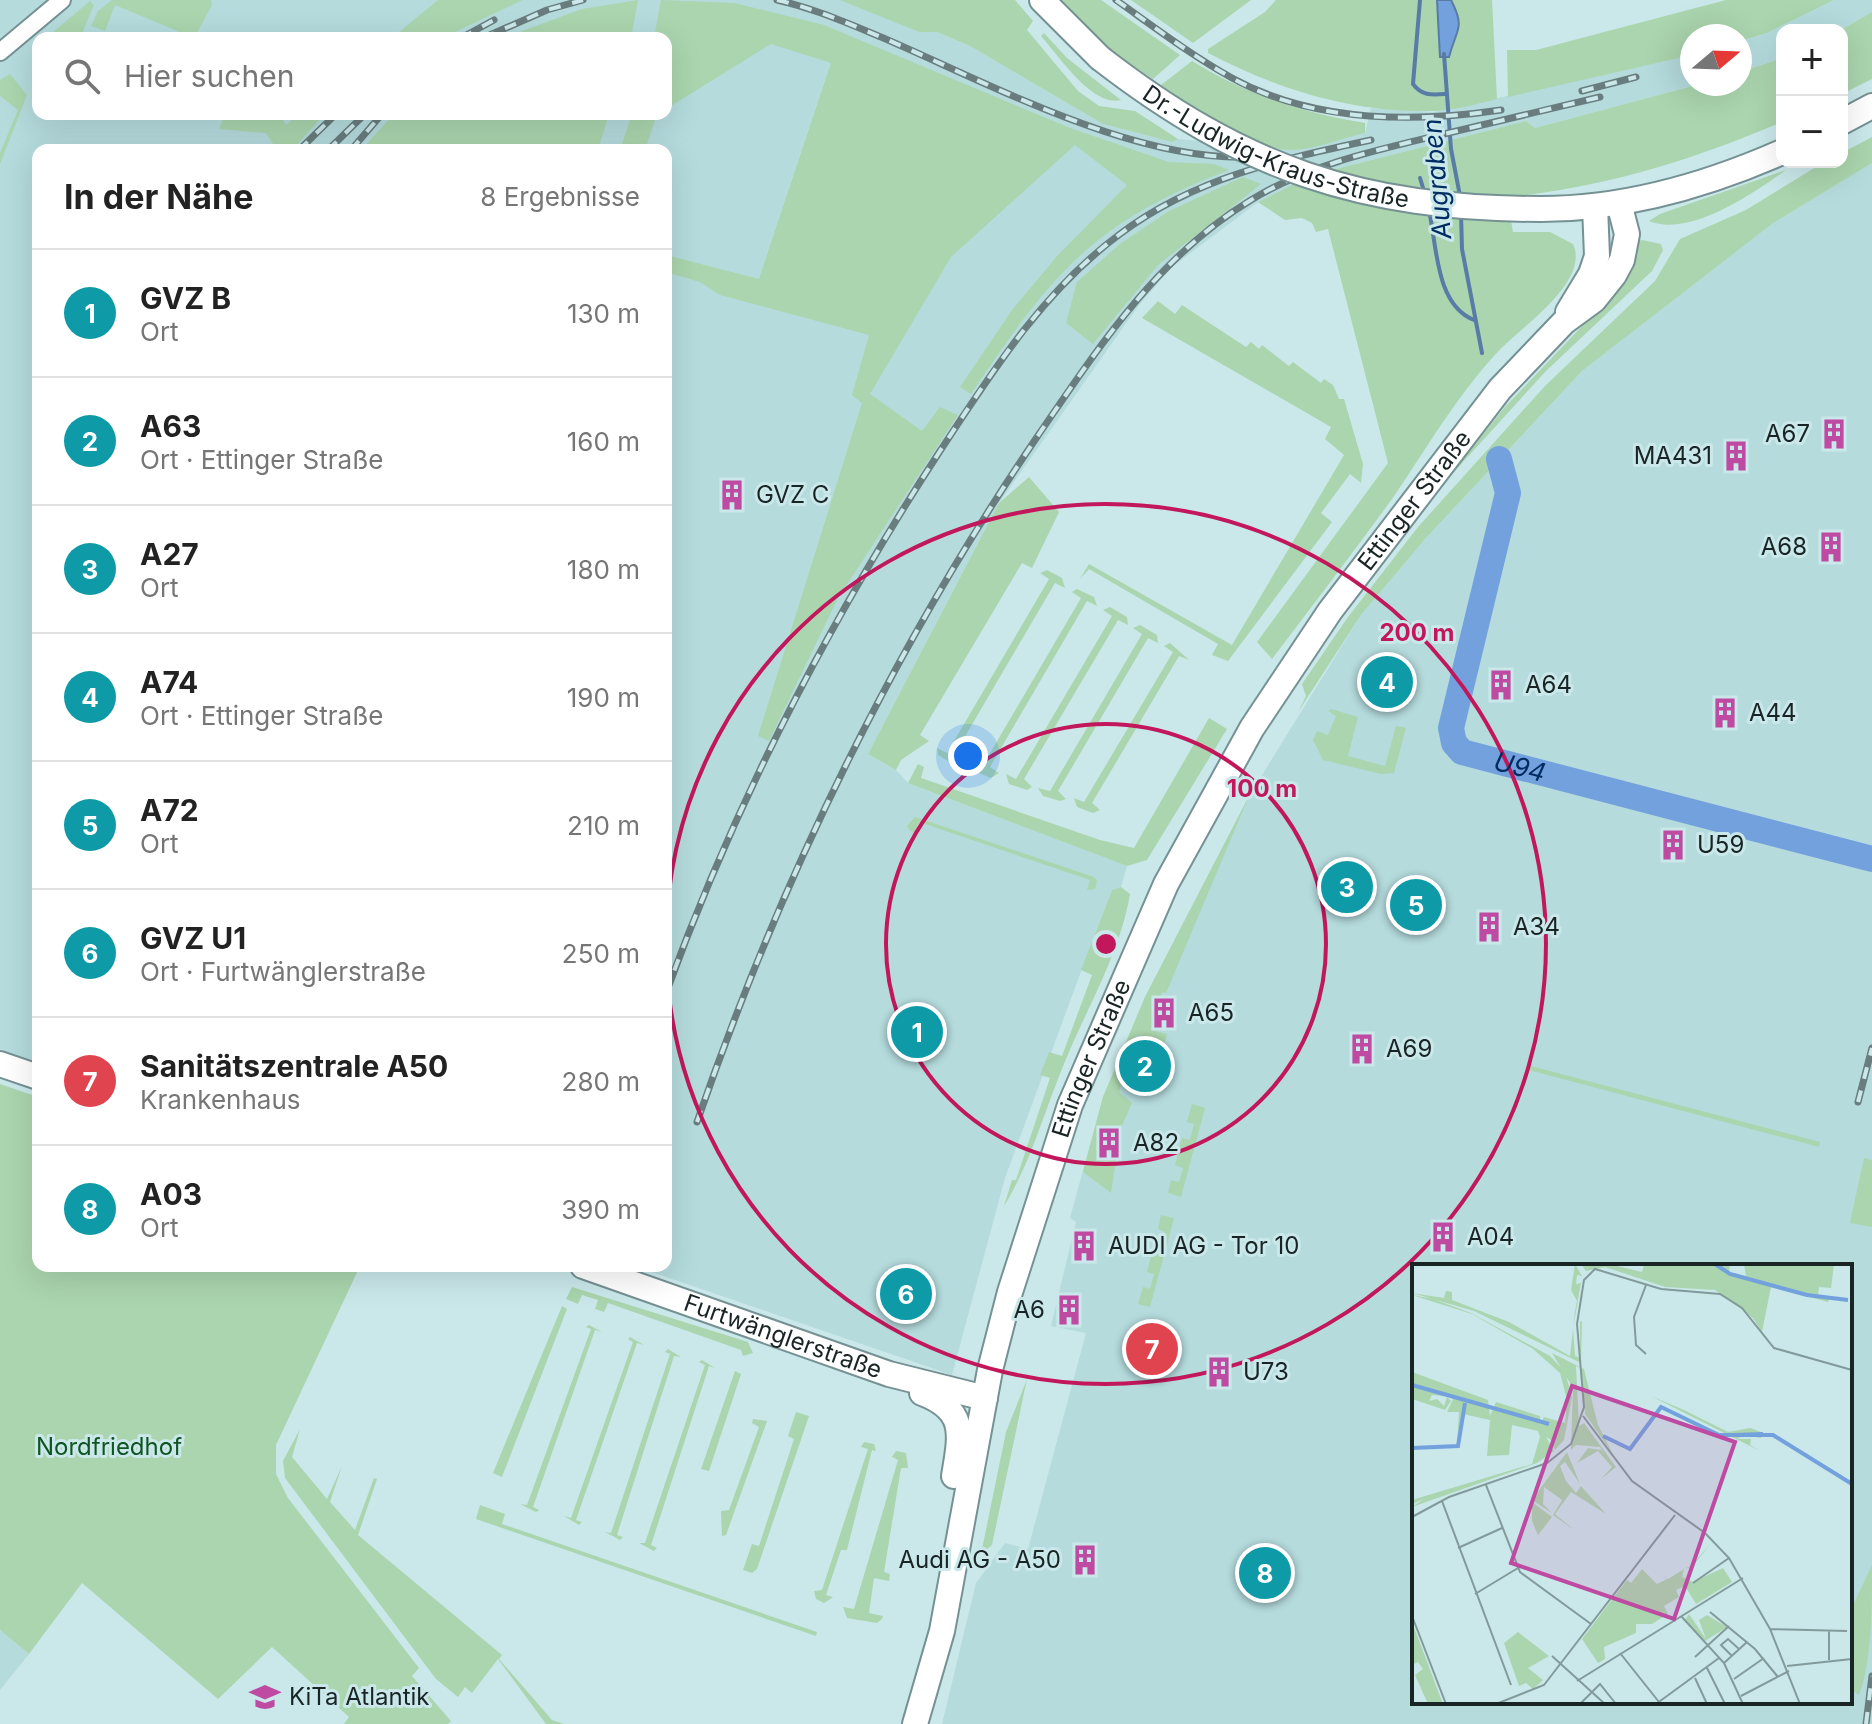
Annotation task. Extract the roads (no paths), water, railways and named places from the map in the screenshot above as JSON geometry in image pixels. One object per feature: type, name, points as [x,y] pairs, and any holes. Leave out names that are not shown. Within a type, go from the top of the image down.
[{"type":"main road","name":"Dr.-Ludwig-Kraus-Straße","points":[[1042,0],[1100,58],[1191,123],[1272,164],[1317,180],[1402,201],[1483,209],[1607,204]]},
{"type":"main road","points":[[1848,119],[1872,106]]},
{"type":"main road","points":[[1607,204],[1707,181],[1776,154]]},
{"type":"main road","name":"Ettinger Straße","points":[[915,1724],[942,1631],[985,1398],[1010,1292],[1070,1105],[1186,842],[1260,716],[1330,611],[1446,454],[1500,389],[1564,322],[1591,274],[1607,204]]},
{"type":"main road","points":[[0,1064],[32,1075]]},
{"type":"main road","name":"Furtwänglerstraße","points":[[600,1272],[889,1374],[985,1398]]},
{"type":"main road","points":[[889,1374],[908,1387],[948,1405],[956,1420],[959,1443],[954,1499],[959,1538]]},
{"type":"street","points":[[0,52],[62,0]]},
{"type":"water","points":[[1437,0],[1451,0],[1458,17],[1458,29],[1449,57],[1440,57]]},
{"type":"waterway","points":[[1420,0],[1413,84],[1427,94],[1446,94]]},
{"type":"waterway","name":"Augraben","points":[[1444,54],[1451,149],[1460,196]]},
{"type":"waterway","points":[[1420,178],[1424,191]]},
{"type":"waterway","points":[[1429,211],[1445,288],[1461,312],[1474,320]]},
{"type":"waterway","name":"Augraben","points":[[1461,213],[1462,249],[1482,353]]},
{"type":"waterway","name":"Augraben","points":[[1499,459],[1505,475]]},
{"type":"waterway","name":"U94","points":[[1499,459],[1508,493],[1451,728],[1454,743],[1462,752],[1872,859]]},
{"type":"railway","points":[[497,32],[547,10],[583,0]]},
{"type":"railway","points":[[777,0],[843,21],[1069,119],[1119,136],[1169,149],[1218,156],[1264,156]]},
{"type":"railway","points":[[1116,0],[1232,78],[1296,104],[1364,116],[1398,117],[1501,110]]},
{"type":"railway","points":[[472,32],[494,20]]},
{"type":"railway","points":[[1582,91],[1636,77]]},
{"type":"railway","points":[[697,1122],[765,942],[844,768],[888,683],[984,517],[1083,370],[1132,306],[1186,249],[1217,223],[1273,187],[1369,152],[1600,97]]},
{"type":"railway","points":[[305,144],[330,120]]},
{"type":"railway","points":[[334,144],[359,120]]},
{"type":"railway","points":[[356,144],[377,120]]},
{"type":"railway","points":[[672,977],[722,852],[754,783],[860,580],[940,451],[1043,307],[1092,256],[1148,215],[1178,198],[1272,163],[1371,140]]},
{"type":"railway","points":[[1858,1102],[1872,1048]]},
{"type":"railway","points":[[1866,1724],[1872,1676]]},
{"type":"place","name":"A67","points":[[1834,434]]},
{"type":"place","name":"MA431","points":[[1736,456]]},
{"type":"place","name":"GVZ C","points":[[732,495]]},
{"type":"place","name":"A68","points":[[1831,547]]},
{"type":"place","name":"A74","points":[[1387,682]]},
{"type":"place","name":"A64","points":[[1501,685]]},
{"type":"place","name":"A44","points":[[1725,713]]},
{"type":"place","name":"U59","points":[[1673,845]]},
{"type":"place","name":"A27","points":[[1347,887]]},
{"type":"place","name":"A72","points":[[1416,905]]},
{"type":"place","name":"A34","points":[[1489,927]]},
{"type":"place","name":"A65","points":[[1164,1013]]},
{"type":"place","name":"GVZ B","points":[[917,1032]]},
{"type":"place","name":"A69","points":[[1362,1049]]},
{"type":"place","name":"A63","points":[[1145,1066]]},
{"type":"place","name":"A82","points":[[1109,1143]]},
{"type":"place","name":"A04","points":[[1443,1237]]},
{"type":"place","name":"AUDI AG - Tor 10","points":[[1084,1246]]},
{"type":"place","name":"GVZ U1","points":[[906,1294]]},
{"type":"place","name":"A6","points":[[1069,1310]]},
{"type":"place","name":"Sanitätszentrale A50","points":[[1152,1349]]},
{"type":"place","name":"U73","points":[[1219,1372]]},
{"type":"place","name":"Audi AG - A50","points":[[1085,1560]]},
{"type":"place","name":"A03","points":[[1265,1573]]},
{"type":"place","name":"KiTa Atlantik","points":[[265,1697]]},
{"type":"park label","name":"Nordfriedhof","points":[[109,1447]]}]
